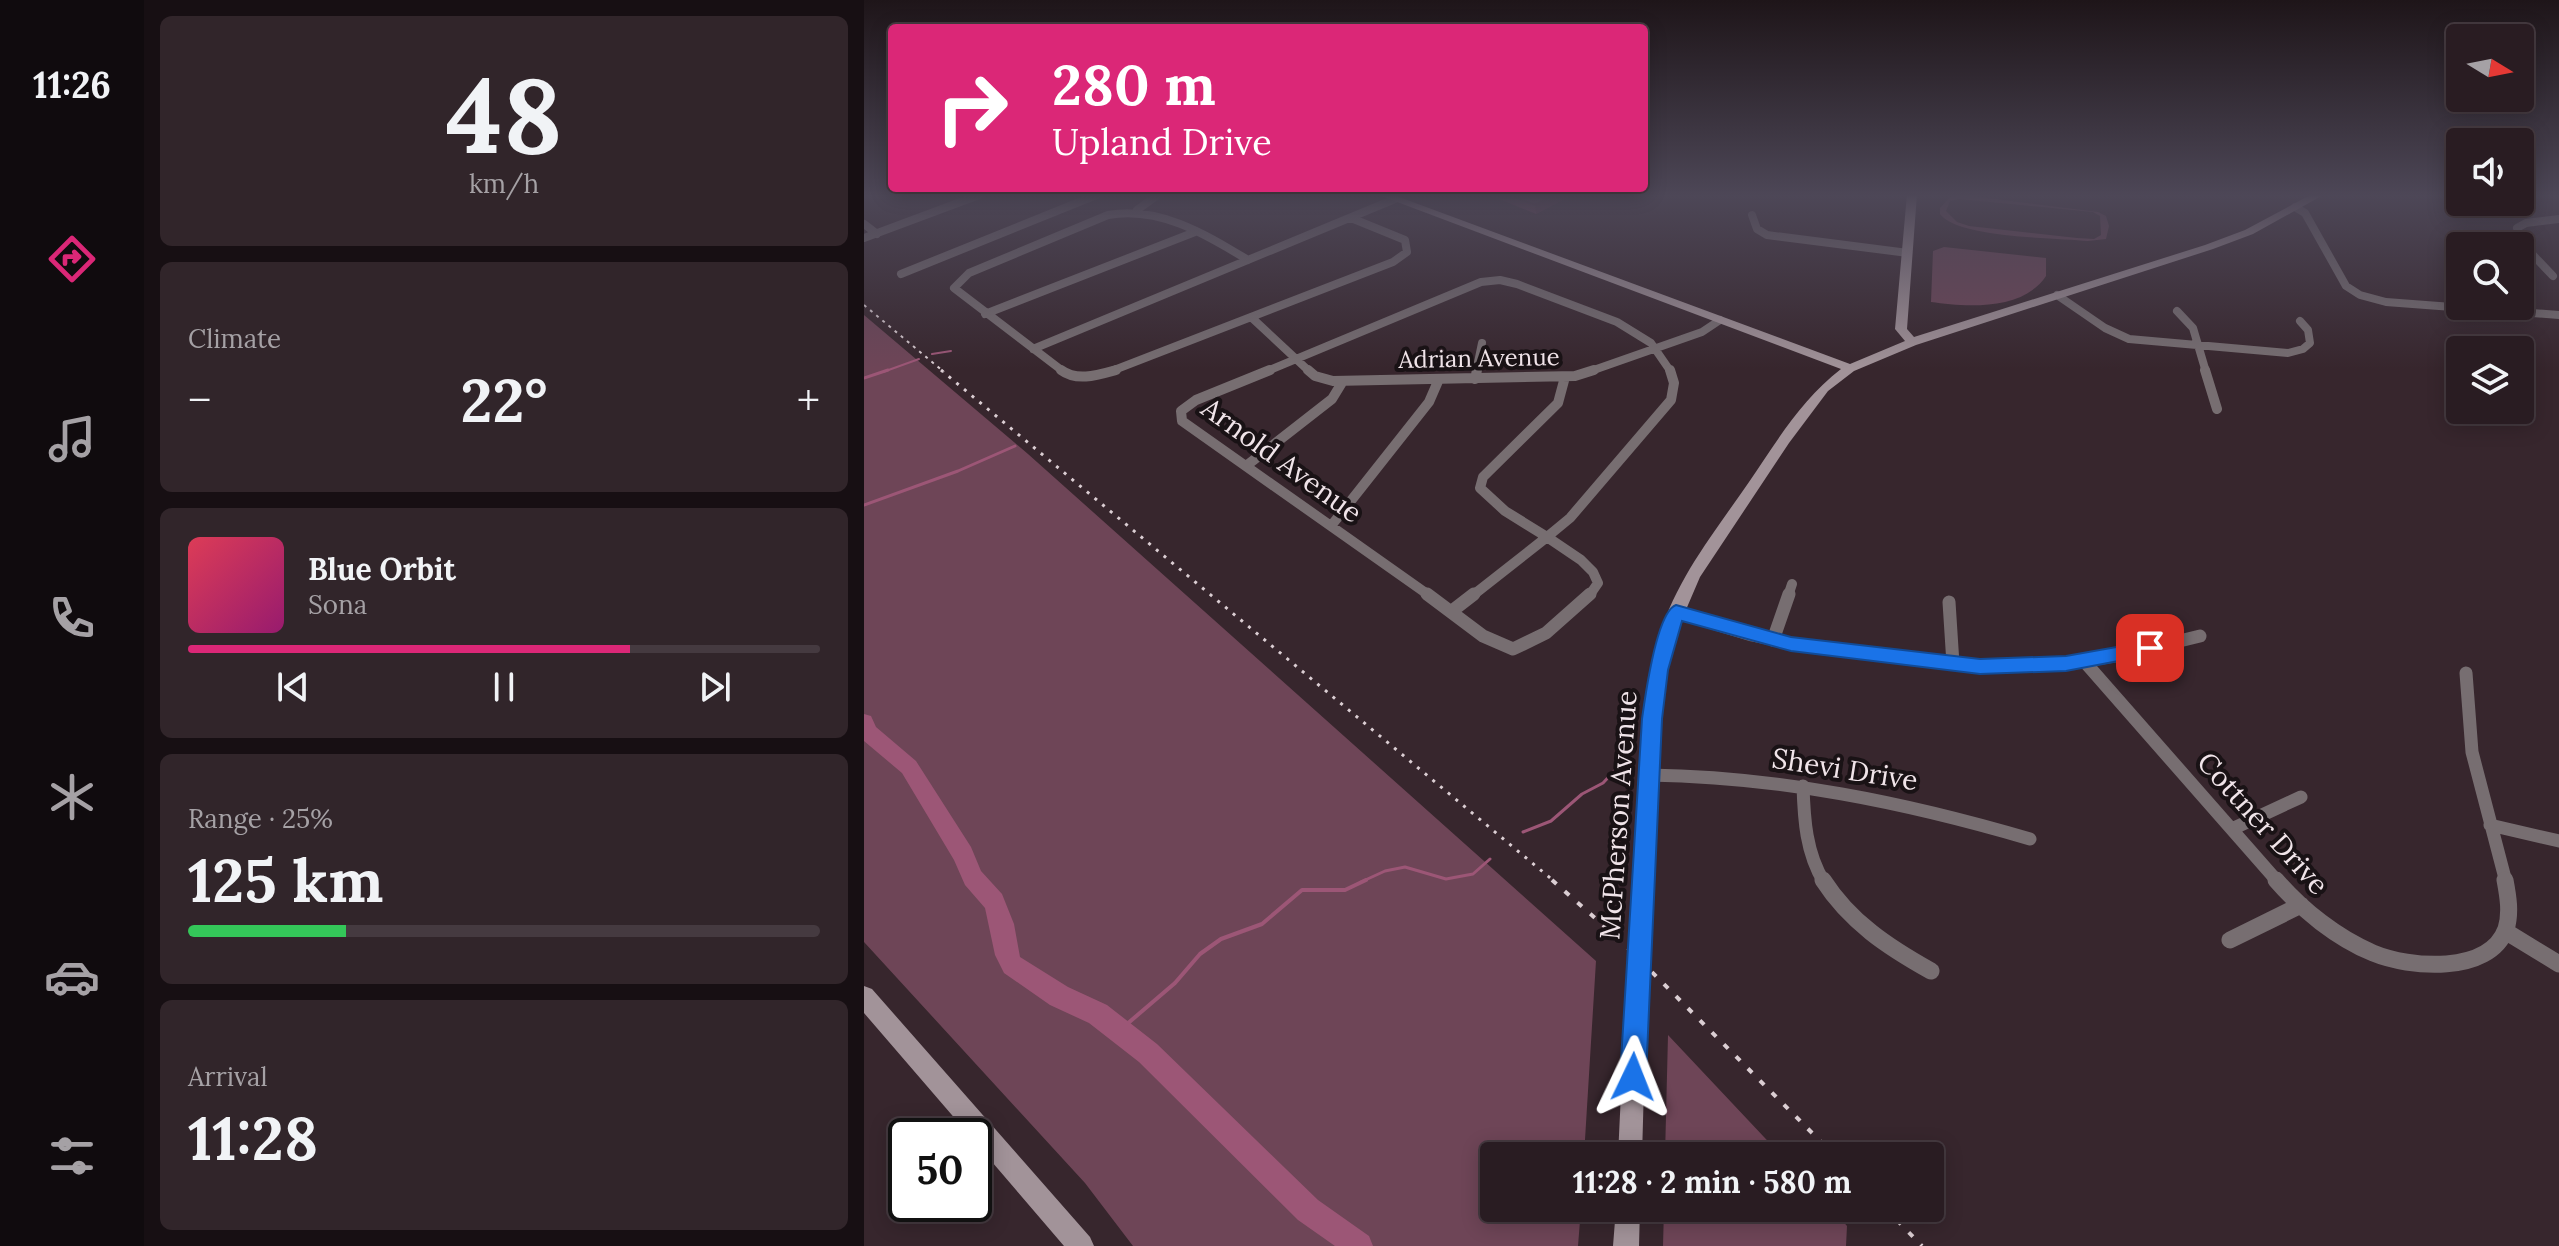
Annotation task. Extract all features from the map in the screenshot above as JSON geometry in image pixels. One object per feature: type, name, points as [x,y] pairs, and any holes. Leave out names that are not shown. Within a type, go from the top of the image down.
[{"type":"main road","points":[[1542,252],[1850,368]]},
{"type":"main road","name":"McPherson Avenue","points":[[1631,1142],[1643,871],[1658,670],[1676,612],[1693,576],[1784,440],[1824,388],[1850,368],[1912,342],[2192,252]]},
{"type":"main road","points":[[1908,253],[1901,329],[1912,342]]},
{"type":"main road","points":[[864,997],[1081,1246]]},
{"type":"main road","points":[[1626,1246],[1627,1222]]},
{"type":"street","points":[[901,274],[955,252]]},
{"type":"street","points":[[1020,252],[964,276],[956,283],[956,292],[1067,374],[1092,376],[1393,262],[1407,252]]},
{"type":"street","points":[[985,314],[1143,252]]},
{"type":"street","points":[[1233,252],[1248,260]]},
{"type":"street","points":[[1033,349],[1267,252]]},
{"type":"street","points":[[1901,252],[1908,253]]},
{"type":"street","points":[[2327,252],[2346,286],[2360,295],[2386,302],[2559,315]]},
{"type":"street","points":[[2532,252],[2553,276]]},
{"type":"street","name":"Arnold Avenue","points":[[1493,280],[1517,284],[1634,331],[1655,349],[1675,378],[1676,388],[1671,400],[1581,506],[1452,611],[1182,421],[1181,411],[1196,400],[1294,358],[1463,287],[1493,280]]},
{"type":"street","points":[[2057,295],[2121,336],[2144,342],[2271,354],[2293,352],[2310,343],[2308,330],[2300,321]]},
{"type":"street","points":[[2177,311],[2191,324],[2217,409]]},
{"type":"street","name":"Adrian Avenue","points":[[1251,317],[1318,378],[1343,381],[1565,377],[1587,373],[1702,332],[1720,320]]},
{"type":"street","points":[[1475,379],[1482,343]]},
{"type":"street","points":[[1452,611],[1503,647],[1522,648],[1541,637],[1583,601],[1598,583],[1591,569],[1482,493],[1480,483],[1558,403],[1565,377]]},
{"type":"street","points":[[1331,526],[1429,402],[1439,379]]},
{"type":"street","points":[[1246,466],[1332,399],[1343,381]]},
{"type":"street","points":[[1773,640],[1792,584]]},
{"type":"street","points":[[1949,602],[1953,664]]},
{"type":"street","points":[[1676,612],[1773,640],[1810,647],[1953,664],[2030,666],[2084,661],[2200,636]]},
{"type":"street","name":"Cottner Drive","points":[[2084,661],[2301,905],[2342,938],[2398,961],[2427,966],[2472,959],[2486,951],[2505,931]]},
{"type":"street","points":[[2466,673],[2471,747],[2506,878],[2509,905],[2505,931],[2559,964]]},
{"type":"street","name":"Shevi Drive","points":[[1649,775],[1803,786],[1922,807],[2030,839]]},
{"type":"street","points":[[1803,786],[1806,840],[1821,880],[1851,918],[1876,939],[1931,971]]},
{"type":"street","points":[[2232,829],[2301,797]]},
{"type":"street","points":[[2490,825],[2559,841]]},
{"type":"street","points":[[2230,940],[2301,905]]},
{"type":"shaded area","points":[[1933,252],[1992,252],[2046,258],[2046,276],[2023,296],[1993,304],[1931,302]]},
{"type":"shaded area","points":[[864,315],[1028,454],[1596,961],[1585,1142],[1480,1142],[1480,1222],[1580,1222],[1578,1246],[1133,1246],[1085,1183],[864,942]]},
{"type":"shaded area","points":[[1668,1035],[1769,1142],[1665,1142]]},
{"type":"shaded area","points":[[1664,1222],[1843,1222],[1847,1226],[1846,1246],[1663,1246]]},
{"type":"waterway","points":[[932,354],[951,351]]},
{"type":"waterway","points":[[883,372],[919,359]]},
{"type":"waterway","points":[[864,378],[888,370]]},
{"type":"waterway","points":[[864,505],[958,471],[1015,446]]},
{"type":"waterway","points":[[864,722],[869,733],[909,767],[963,854],[973,878],[994,902],[1012,965],[1059,996],[1098,1014],[1148,1053],[1308,1210],[1359,1246]]},
{"type":"waterway","points":[[1523,832],[1551,821],[1582,794],[1603,783],[1617,768]]},
{"type":"waterway","points":[[1361,882],[1385,871],[1405,867],[1446,879],[1473,874],[1490,859]]},
{"type":"waterway","points":[[1120,1030],[1175,983],[1200,954],[1221,939],[1262,924],[1302,890],[1345,890],[1366,880]]},
{"type":"railway","points":[[864,305],[944,372]]},
{"type":"railway","points":[[941,370],[1555,882]]},
{"type":"railway","points":[[1552,880],[1621,941],[1821,1142]]},
{"type":"railway","points":[[1899,1222],[1922,1246]]},
{"type":"route","points":[[1633,1077],[1654,693],[1676,612],[1791,644],[1980,667],[2066,664],[2150,648]]}]
